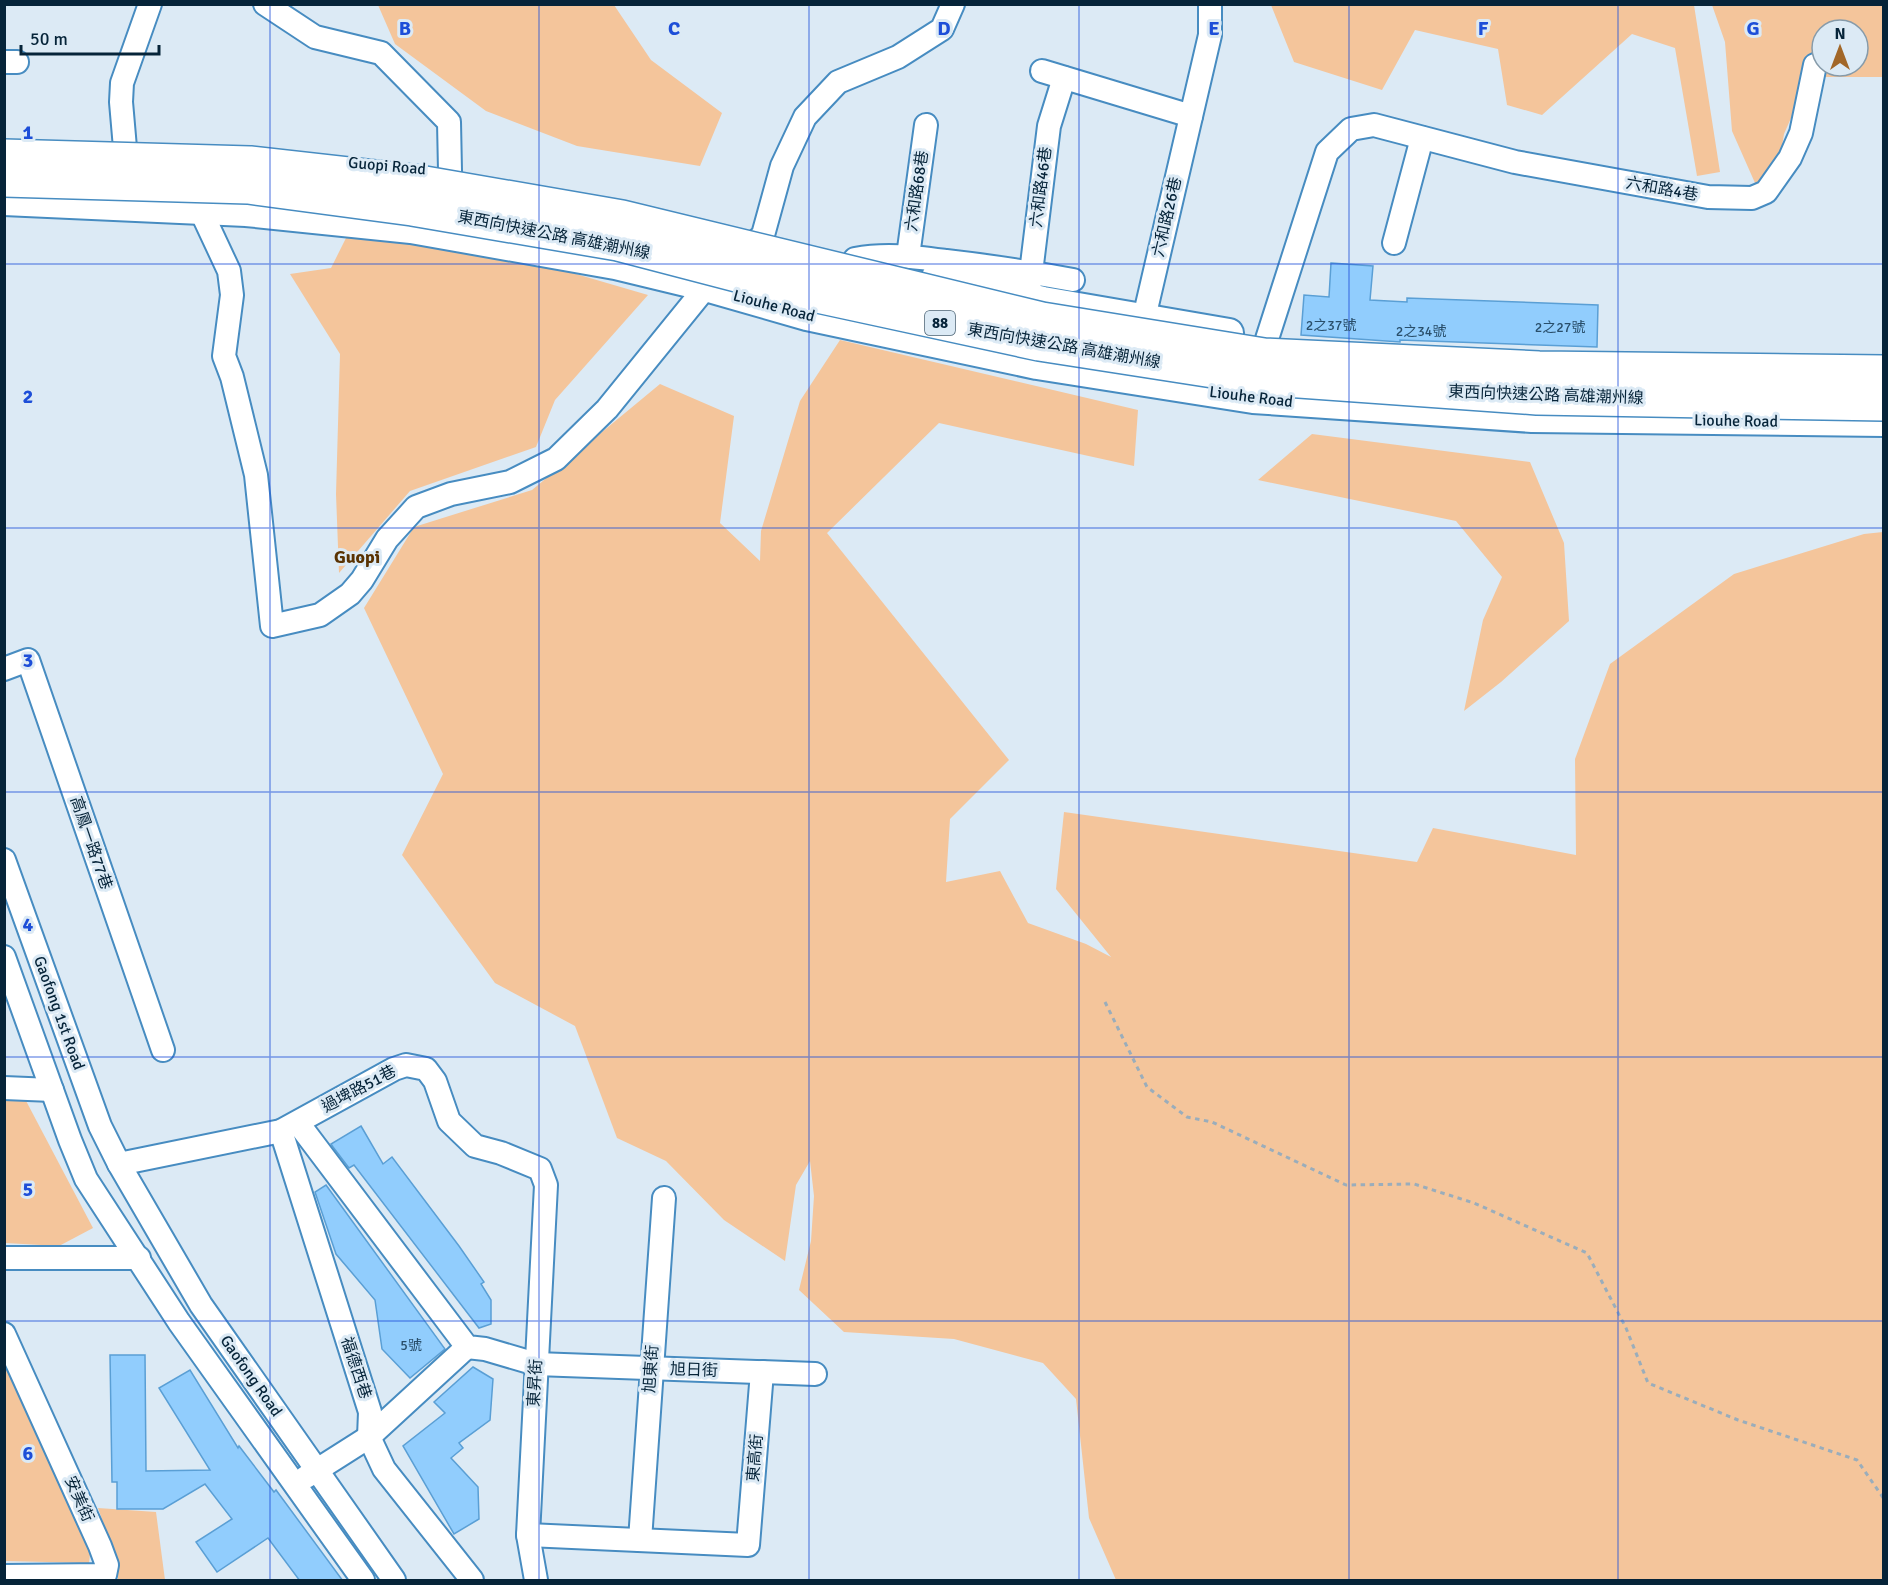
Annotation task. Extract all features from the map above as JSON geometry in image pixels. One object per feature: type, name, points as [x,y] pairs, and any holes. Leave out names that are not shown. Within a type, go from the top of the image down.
[{"type":"highway","name":"東西向快速公路 高雄潮州線","points":[[4,156],[250,163],[418,182],[622,217],[1042,319],[1264,355],[1539,368],[1884,372]]},
{"type":"highway","name":"東西向快速公路 高雄潮州線","points":[[4,180],[248,188],[412,209],[618,244],[813,295],[1039,344],[1258,378],[1537,398],[1884,404]]},
{"type":"main road","name":"Guopi Road","points":[[4,144],[251,153],[450,171],[624,204],[763,235]]},
{"type":"main road","points":[[4,201],[246,212],[411,228],[615,265],[706,287]]},
{"type":"main road","points":[[763,235],[855,259],[1029,285],[1144,318],[1268,339],[1540,352],[1884,357]]},
{"type":"main road","name":"Liouhe Road","points":[[706,287],[807,316],[1037,365],[1254,399],[1532,418],[1884,422]]},
{"type":"street","points":[[125,148],[121,102],[122,83],[150,4]]},
{"type":"street","points":[[265,4],[315,37],[381,53],[449,122],[450,171]]},
{"type":"street","points":[[763,235],[782,166],[805,117],[838,82],[898,57],[942,29],[953,4]]},
{"type":"street","name":"六和路26巷","points":[[1144,318],[1210,35],[1210,4]]},
{"type":"street","points":[[1042,71],[1191,116]]},
{"type":"street","name":"六和路46巷","points":[[1029,285],[1049,126],[1064,78]]},
{"type":"street","name":"六和路4巷","points":[[1268,339],[1327,152],[1351,129],[1374,125],[1515,162],[1708,197],[1752,198],[1766,192],[1790,158],[1801,133],[1812,78]]},
{"type":"street","name":"六和路68巷","points":[[908,256],[926,125]]},
{"type":"street","points":[[1394,243],[1422,138]]},
{"type":"street","points":[[200,209],[229,270],[232,295],[224,356],[232,377],[256,475],[273,626],[320,615],[350,594],[362,580],[387,539],[416,507],[451,494],[510,482],[556,459],[607,409],[706,287]]},
{"type":"street","name":"Liouhe Road","points":[[706,287],[763,235]]},
{"type":"street","points":[[855,259],[875,255],[908,256],[1029,285],[1073,280]]},
{"type":"street","name":"高鳳一路77巷","points":[[4,669],[28,660],[163,1050]]},
{"type":"street","name":"Gaofong 1st Road","points":[[4,860],[100,1126],[119,1164]]},
{"type":"street","name":"Gaofong 1st Road","points":[[4,957],[86,1179]]},
{"type":"street","name":"過埤路51巷","points":[[119,1164],[289,1127],[394,1068],[416,1065],[426,1069],[435,1081],[449,1121],[456,1129],[475,1146],[501,1153],[540,1169],[546,1185]]},
{"type":"street","points":[[4,1088],[52,1090]]},
{"type":"street","points":[[289,1127],[468,1347],[369,1437],[295,1485]]},
{"type":"street","name":"福德西巷","points":[[289,1127],[370,1412],[369,1437],[384,1469],[472,1581]]},
{"type":"street","name":"Gaofong Road","points":[[119,1164],[201,1305],[394,1581]]},
{"type":"street","name":"Gaofong Road","points":[[86,1179],[179,1322],[363,1581]]},
{"type":"street","name":"東昇街","points":[[536,1581],[528,1535],[546,1185]]},
{"type":"street","name":"旭東街","points":[[640,1540],[664,1198]]},
{"type":"street","points":[[4,1258],[139,1258]]},
{"type":"street","name":"安美街","points":[[4,1334],[100,1546],[106,1565],[105,1575],[34,1578],[4,1576]]},
{"type":"street","name":"旭日街","points":[[468,1347],[485,1349],[536,1364],[815,1374]]},
{"type":"street","name":"東高街","points":[[640,1540],[748,1545],[762,1372]]},
{"type":"street","points":[[528,1535],[640,1540]]},
{"type":"path","points":[[1105,1002],[1147,1087],[1187,1117],[1212,1122],[1346,1185],[1414,1184],[1474,1203],[1587,1253],[1626,1328],[1648,1383],[1738,1420],[1857,1460],[1884,1499]]},
{"type":"shaded area","points":[[378,5],[614,5],[651,60],[722,113],[700,166],[577,146],[486,111],[395,44]]},
{"type":"shaded area","points":[[1271,5],[1694,5],[1720,172],[1697,176],[1675,48],[1632,34],[1542,115],[1507,105],[1498,49],[1415,30],[1382,90],[1294,62]]},
{"type":"shaded area","points":[[1712,5],[1883,5],[1883,77],[1870,77],[1870,18],[1810,18],[1810,77],[1784,134],[1778,171],[1759,192],[1732,131],[1725,42]]},
{"type":"shaded area","points":[[349,232],[535,262],[648,295],[555,400],[536,447],[410,491],[339,573],[336,494],[340,354],[290,274],[331,268]]},
{"type":"shaded area","points":[[840,340],[1138,410],[1134,466],[939,423],[827,533],[1009,760],[950,819],[946,882],[1000,871],[1028,923],[1086,944],[1111,957],[1056,889],[1064,812],[1417,862],[1433,828],[1576,855],[1575,759],[1610,664],[1734,574],[1864,534],[1883,532],[1883,1580],[1116,1580],[1089,1518],[1076,1399],[1043,1363],[954,1339],[844,1332],[799,1290],[811,1241],[814,1196],[810,1161],[796,1185],[785,1261],[724,1220],[666,1161],[617,1138],[575,1026],[495,983],[402,855],[443,774],[364,608],[414,527],[532,490],[660,384],[734,416],[720,523],[760,561],[761,531],[800,401]]},
{"type":"shaded area","points":[[1312,434],[1530,462],[1564,543],[1569,621],[1501,682],[1464,711],[1483,620],[1502,577],[1456,521],[1258,480]]},
{"type":"shaded area","points":[[4,1096],[24,1097],[93,1228],[59,1246],[5,1243]]},
{"type":"shaded area","points":[[4,1364],[91,1546],[89,1563],[5,1561]]},
{"type":"shaded area","points":[[98,1508],[156,1512],[165,1580],[118,1580],[117,1562]]},
{"type":"building","points":[[1331,263],[1373,266],[1370,300],[1407,302],[1407,298],[1598,305],[1597,347],[1400,340],[1400,342],[1301,335],[1304,295],[1329,297]]},
{"type":"building","points":[[361,1126],[383,1164],[392,1157],[484,1282],[481,1284],[491,1300],[491,1324],[479,1328],[354,1165],[349,1168],[331,1144]]},
{"type":"building","points":[[326,1185],[445,1349],[410,1378],[382,1349],[375,1300],[336,1254],[315,1192]]},
{"type":"building","points":[[110,1355],[145,1355],[146,1471],[210,1470],[159,1388],[190,1370],[238,1448],[239,1446],[274,1492],[276,1490],[343,1581],[300,1581],[268,1538],[217,1572],[196,1542],[232,1519],[205,1484],[163,1509],[117,1509],[117,1482],[112,1482]]},
{"type":"building","points":[[473,1367],[493,1379],[490,1420],[459,1443],[463,1448],[451,1458],[478,1487],[479,1519],[454,1534],[403,1446],[445,1413],[434,1402]]},
{"type":"district","name":"Guopi","points":[[357,557]]}]
